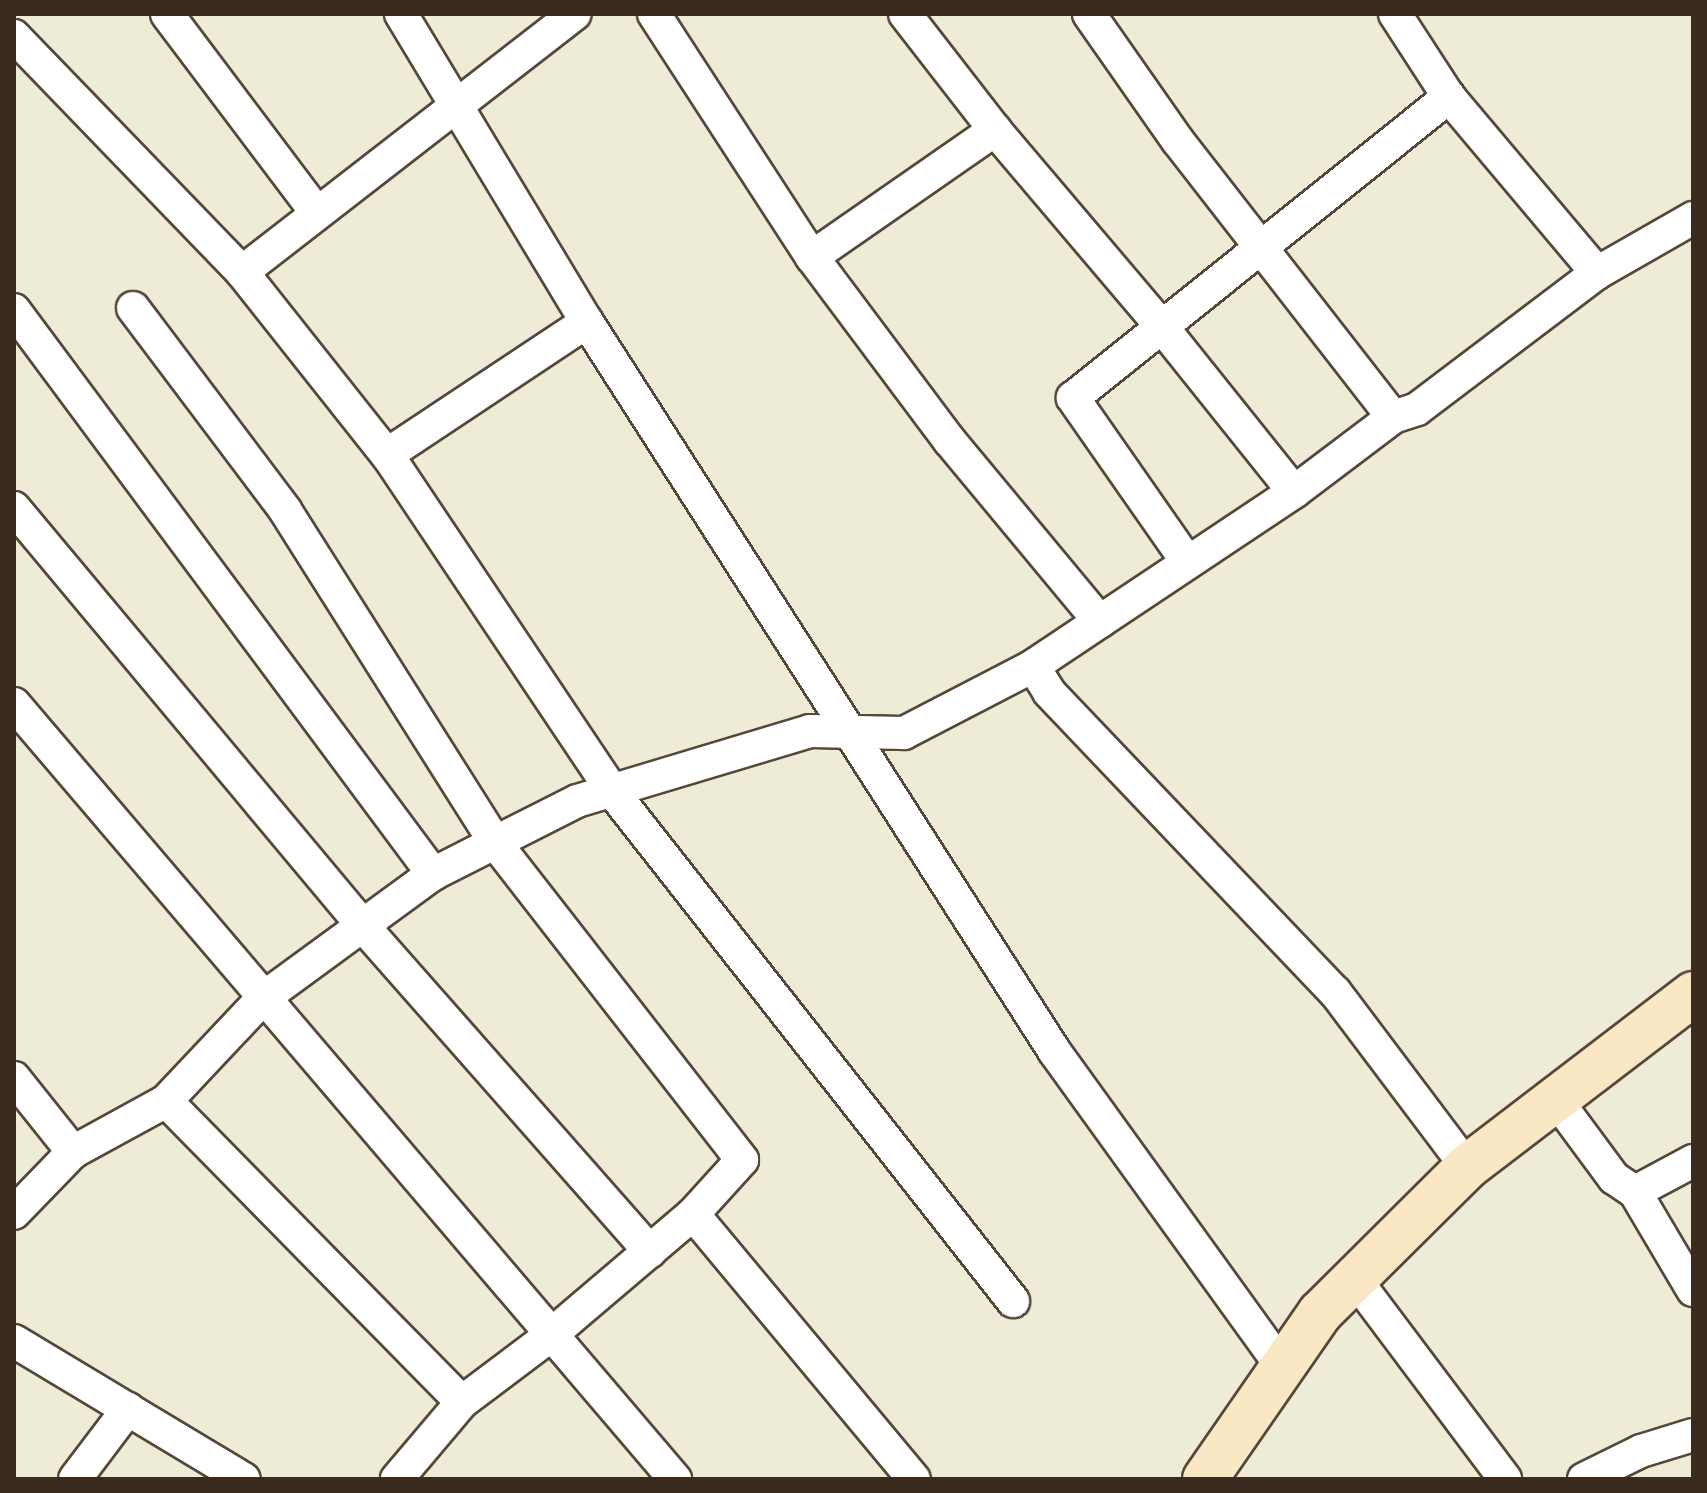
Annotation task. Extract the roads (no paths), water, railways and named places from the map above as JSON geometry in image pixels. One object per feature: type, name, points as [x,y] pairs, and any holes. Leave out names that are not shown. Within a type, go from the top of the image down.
[{"type":"street","points":[[167,14],[316,212]]},
{"type":"street","points":[[401,14],[587,322],[855,734],[1055,1052],[1282,1367]]},
{"type":"street","points":[[242,272],[575,14]]},
{"type":"street","points":[[654,14],[812,257],[949,440],[1100,622]]},
{"type":"street","points":[[905,14],[995,130],[1162,327],[1294,492]]},
{"type":"street","points":[[1089,14],[1178,141],[1393,417]]},
{"type":"street","points":[[1395,14],[1449,97],[1597,273]]},
{"type":"street","points":[[14,36],[242,272],[388,456],[612,791],[1013,1301]]},
{"type":"street","points":[[1186,560],[1073,398],[1260,245],[1449,97]]},
{"type":"street","points":[[812,257],[995,130]]},
{"type":"street","points":[[14,1213],[73,1152],[166,1101],[262,999],[433,874],[497,845],[577,801],[810,731],[904,733],[1033,666],[1186,560],[1294,492],[1393,417],[1417,409],[1597,273],[1693,218]]},
{"type":"street","points":[[133,308],[285,510],[497,845],[742,1160],[693,1214],[551,1335],[462,1402],[397,1479]]},
{"type":"street","points":[[14,310],[433,874]]},
{"type":"street","points":[[397,448],[587,322]]},
{"type":"street","points":[[14,508],[363,926],[650,1251]]},
{"type":"street","points":[[1033,666],[1049,692],[1335,992],[1467,1167]]},
{"type":"street","points":[[14,704],[262,999],[675,1479]]},
{"type":"street","points":[[1205,1479],[1320,1313],[1467,1167],[1554,1097],[1693,994]]},
{"type":"street","points":[[14,1078],[73,1152]]},
{"type":"street","points":[[1554,1097],[1614,1178],[1635,1192],[1693,1290]]},
{"type":"street","points":[[166,1101],[462,1402]]},
{"type":"street","points":[[1635,1192],[1693,1161]]},
{"type":"street","points":[[693,1214],[914,1479]]},
{"type":"street","points":[[1355,1279],[1505,1479]]},
{"type":"street","points":[[14,1341],[244,1479]]},
{"type":"street","points":[[75,1479],[128,1409]]},
{"type":"street","points":[[1584,1479],[1641,1451],[1693,1435]]}]
